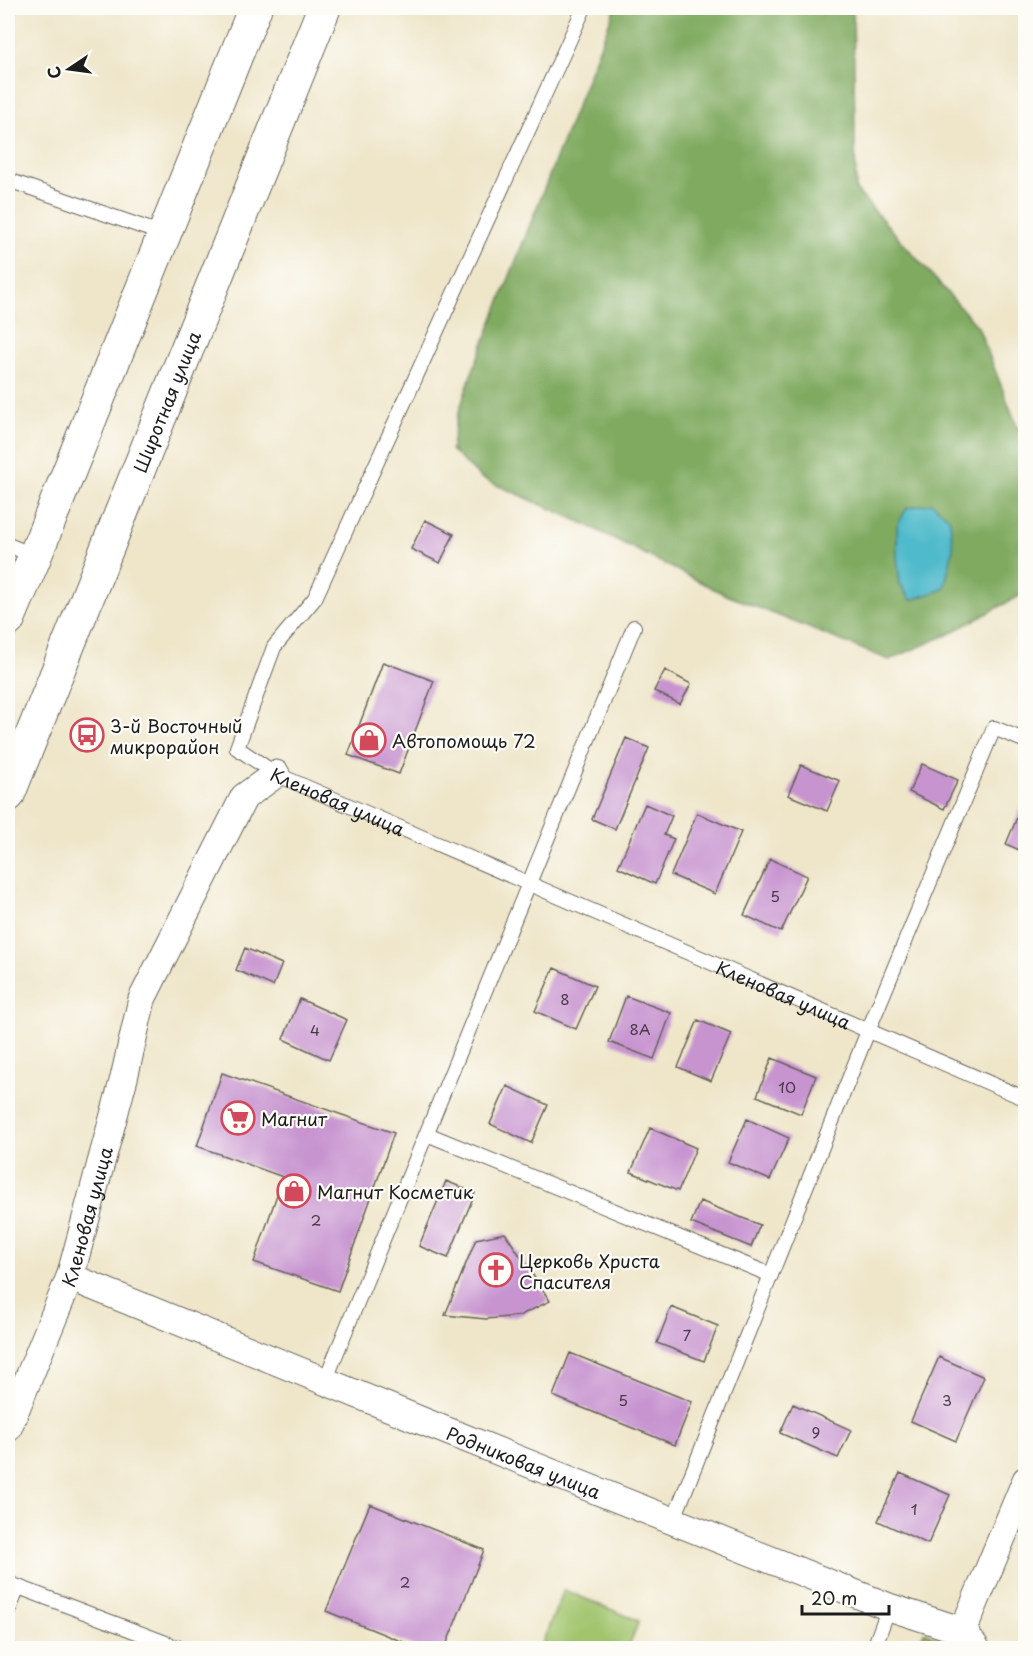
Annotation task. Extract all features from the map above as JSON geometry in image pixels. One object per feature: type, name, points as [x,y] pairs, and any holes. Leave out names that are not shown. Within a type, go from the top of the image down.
[{"type":"main road","points":[[8,620],[21,550],[163,234],[255,8]]},
{"type":"main road","name":"Широтная улица","points":[[8,795],[324,8]]},
{"type":"street","name":"Кленовая улица","points":[[8,1428],[70,1277],[124,1078],[142,999],[244,797],[276,774]]},
{"type":"street","name":"Родниковая улица","points":[[70,1277],[969,1640]]},
{"type":"street","points":[[969,1640],[1026,1479]]},
{"type":"lane","points":[[276,774],[237,748],[274,647],[315,598],[584,8]]},
{"type":"lane","points":[[8,180],[163,234]]},
{"type":"lane","points":[[325,1381],[634,627]]},
{"type":"lane","points":[[673,1521],[868,1031],[994,728],[1026,741]]},
{"type":"lane","name":"Кленовая улица","points":[[276,774],[1026,1098]]},
{"type":"lane","points":[[427,1134],[771,1275]]},
{"type":"lane","points":[[8,1612],[13,1585],[147,1643],[179,1648]]},
{"type":"lane","points":[[874,1648],[889,1607]]},
{"type":"green space","points":[[615,8],[853,8],[856,190],[978,327],[1025,446],[1025,593],[949,634],[889,660],[724,594],[585,524],[481,478],[451,450],[457,418],[471,375]]},
{"type":"green space","points":[[564,1590],[639,1621],[628,1648],[540,1648]]},
{"type":"green space","points":[[924,1632],[960,1648],[917,1648]]},
{"type":"water","points":[[932,503],[950,519],[953,550],[944,589],[911,600],[900,584],[897,526],[907,508]]},
{"type":"building","points":[[425,520],[454,534],[440,563],[411,549]]},
{"type":"building","points":[[383,662],[434,681],[399,774],[348,755]]},
{"type":"building","points":[[665,670],[691,684],[680,704],[654,691]]},
{"type":"building","points":[[626,738],[649,748],[615,829],[592,819]]},
{"type":"building","points":[[922,764],[958,780],[944,809],[909,792]]},
{"type":"building","points":[[801,765],[840,781],[827,811],[788,795]]},
{"type":"building","points":[[1026,796],[1026,853],[1006,844]]},
{"type":"building","points":[[645,804],[672,816],[664,835],[674,839],[655,884],[618,867]]},
{"type":"building","points":[[697,813],[741,832],[715,894],[671,875]]},
{"type":"building","points":[[770,859],[807,876],[781,932],[744,915]]},
{"type":"building","points":[[245,948],[282,964],[273,986],[236,970]]},
{"type":"building","points":[[554,968],[595,986],[576,1029],[535,1011]]},
{"type":"building","points":[[626,996],[671,1013],[654,1059],[609,1042]]},
{"type":"building","points":[[300,999],[347,1020],[329,1060],[283,1039]]},
{"type":"building","points":[[698,1020],[731,1034],[711,1081],[678,1067]]},
{"type":"building","points":[[772,1058],[816,1076],[801,1114],[757,1096]]},
{"type":"building","points":[[222,1073],[394,1133],[338,1291],[254,1262],[283,1177],[197,1146]]},
{"type":"building","points":[[507,1086],[548,1105],[531,1143],[490,1124]]},
{"type":"building","points":[[747,1119],[789,1138],[770,1180],[728,1162]]},
{"type":"building","points":[[650,1128],[696,1148],[678,1191],[631,1172]]},
{"type":"building","points":[[446,1181],[475,1193],[448,1258],[419,1246]]},
{"type":"building","points":[[700,1201],[760,1225],[751,1247],[691,1223]]},
{"type":"building","name":"Церковь Христа Спасителя","points":[[505,1233],[550,1301],[519,1316],[486,1319],[445,1315],[476,1239]]},
{"type":"building","points":[[671,1307],[718,1326],[704,1361],[657,1343]]},
{"type":"building","points":[[570,1353],[692,1402],[675,1445],[553,1396]]},
{"type":"building","points":[[939,1357],[984,1377],[956,1441],[911,1421]]},
{"type":"building","points":[[793,1404],[851,1430],[838,1458],[780,1433]]},
{"type":"building","points":[[900,1473],[950,1495],[928,1544],[878,1521]]},
{"type":"building","points":[[370,1504],[484,1550],[445,1648],[418,1648],[326,1611]]},
{"type":"place","name":"3-й Восточный микрорайон","points":[[87,735]]},
{"type":"place","name":"Автопомощь 72","points":[[369,740]]},
{"type":"place","name":"Магнит","points":[[238,1118]]},
{"type":"place","name":"Магнит Косметик","points":[[294,1191]]},
{"type":"place","name":"Церковь Христа Спасителя","points":[[496,1270]]}]
